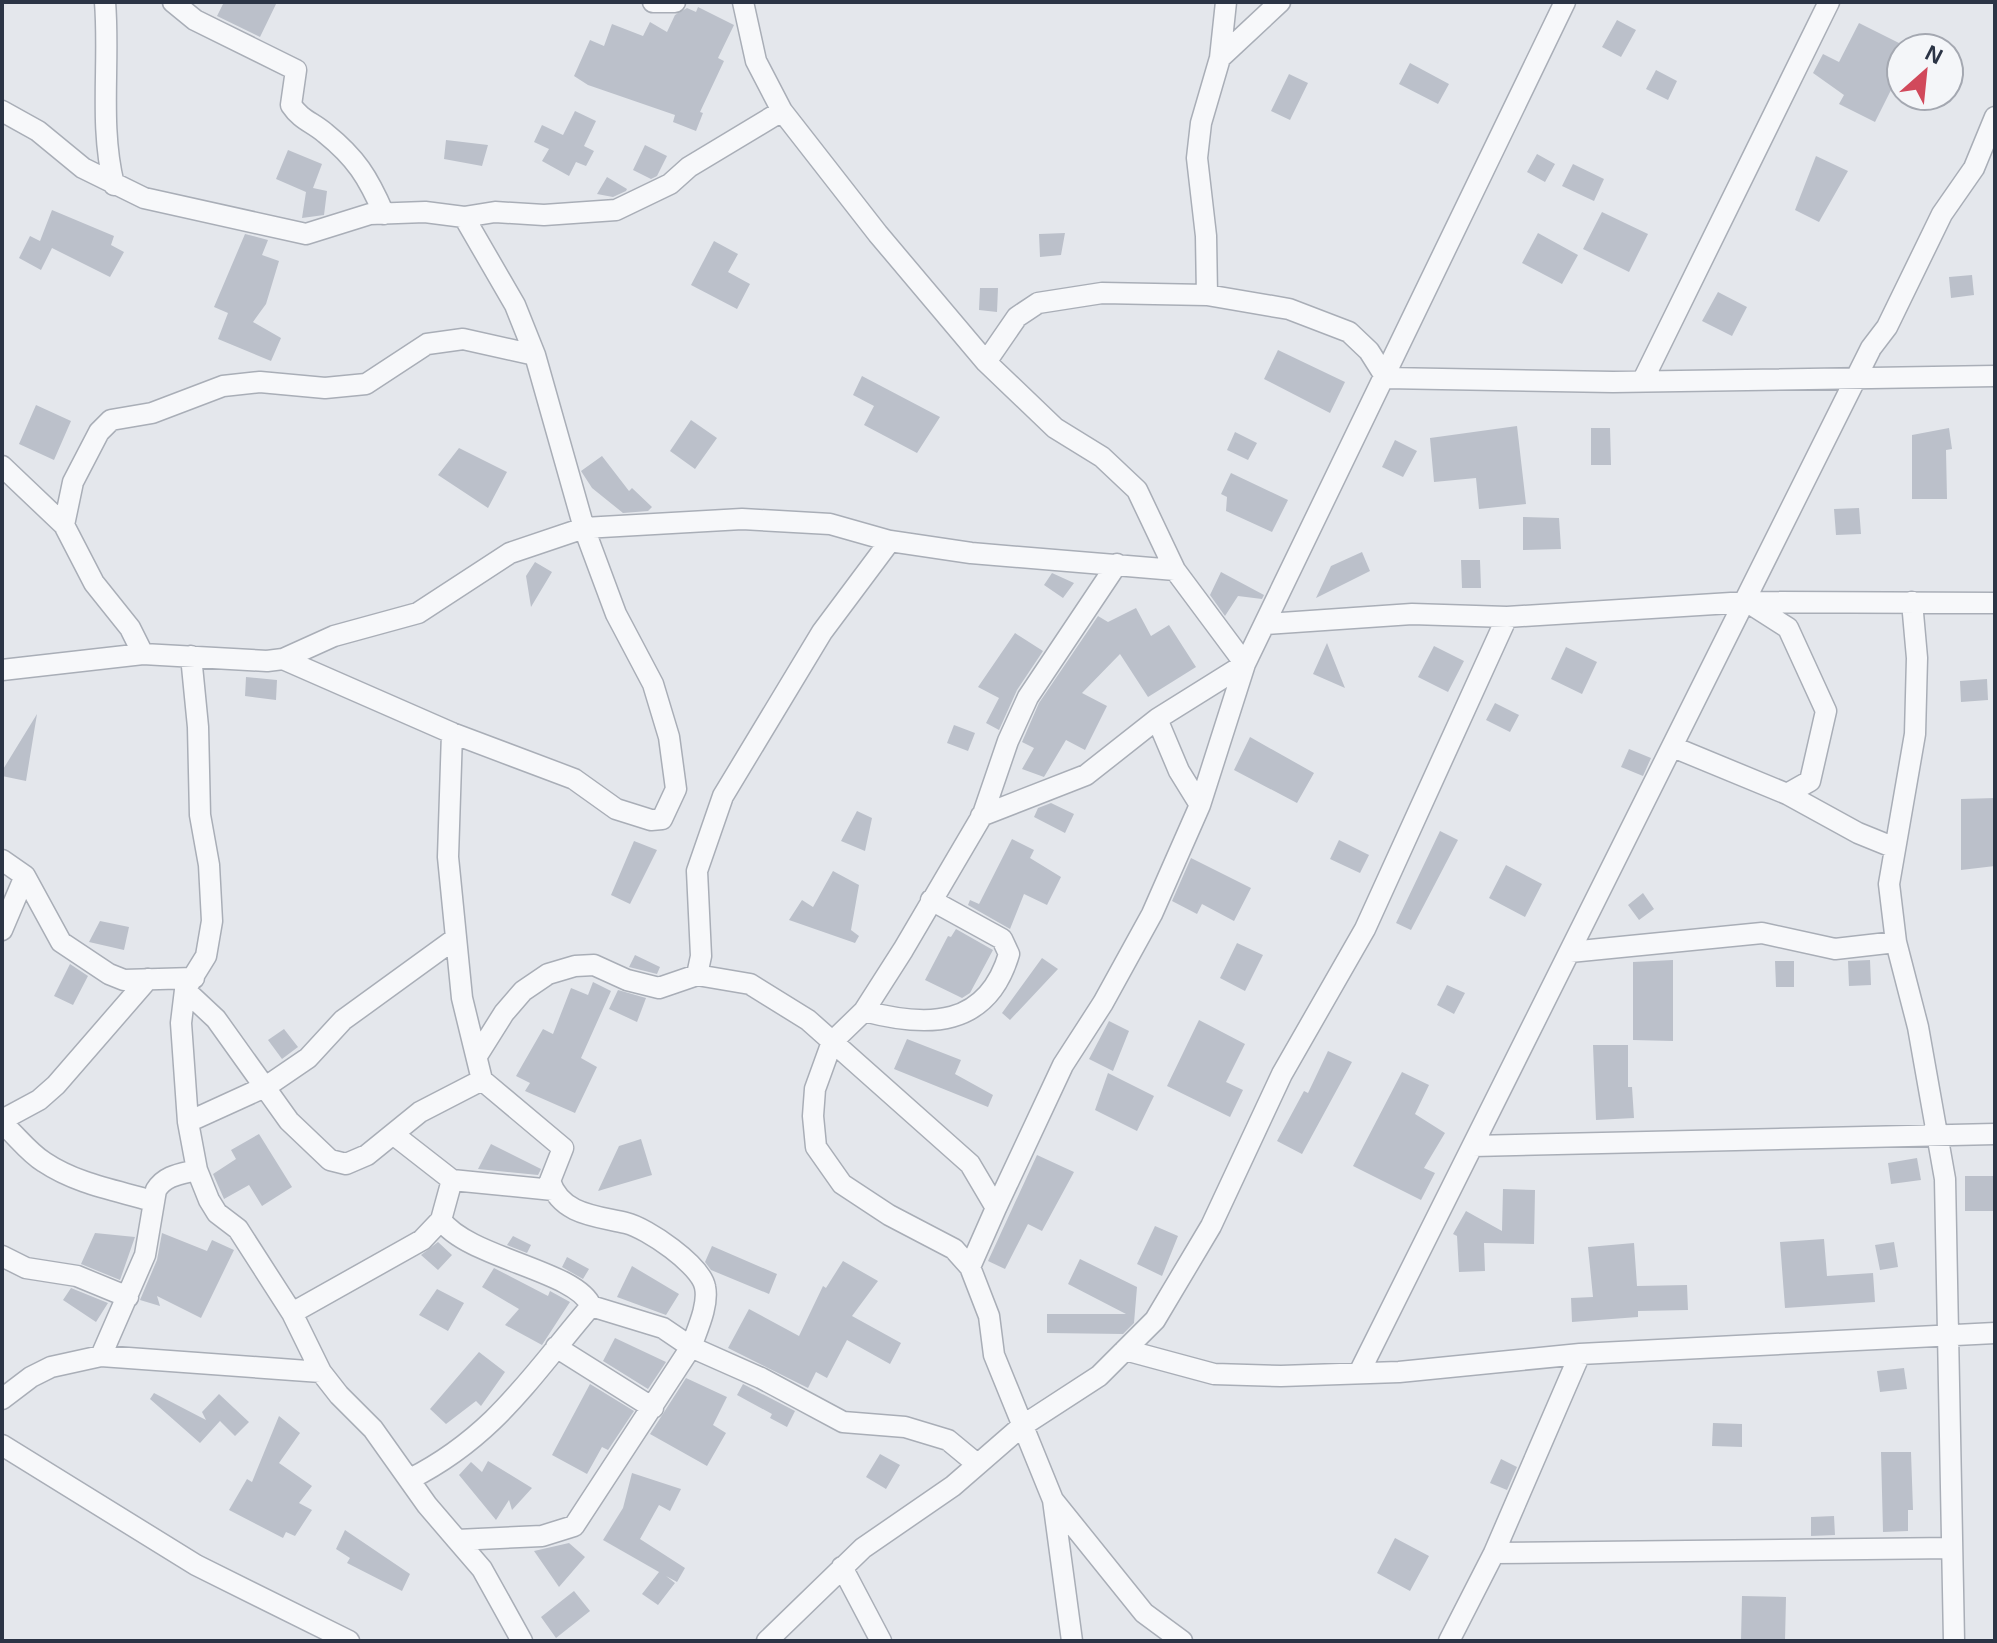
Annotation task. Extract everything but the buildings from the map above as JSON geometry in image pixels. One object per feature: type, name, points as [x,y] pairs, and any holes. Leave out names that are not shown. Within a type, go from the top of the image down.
[{"type":"street","points":[[105,2],[109,50],[106,152],[114,185]]},
{"type":"street","points":[[173,2],[195,20],[296,70],[291,105],[300,119],[321,130],[365,171],[384,214]]},
{"type":"street","points":[[653,2],[675,2]]},
{"type":"street","points":[[743,2],[756,61],[782,111],[878,234],[986,362],[1055,428],[1121,472],[1143,501],[1175,570],[1245,664]]},
{"type":"street","points":[[1207,295],[1206,236],[1197,158],[1201,123],[1220,58],[1226,2]]},
{"type":"street","points":[[1220,58],[1280,2]]},
{"type":"street","points":[[970,1267],[1063,1065],[1103,1003],[1152,914],[1200,805],[1245,664],[1330,484],[1386,378],[1565,2]]},
{"type":"street","points":[[1643,380],[1829,2]]},
{"type":"street","points":[[2,111],[38,131],[83,168],[114,185],[176,207],[239,217],[306,234],[370,214],[425,212],[464,217],[495,212],[544,215],[616,210],[670,184],[689,167],[782,111]]},
{"type":"street","points":[[1359,1373],[1747,602],[1871,348],[1887,327],[1942,214],[1988,151],[1995,117]]},
{"type":"street","points":[[2,670],[98,656],[143,654],[283,659],[452,733],[574,779],[616,809],[651,820],[662,819],[676,789],[669,737],[653,684],[616,614],[584,528],[535,355],[515,305],[464,217]]},
{"type":"street","points":[[986,362],[1017,317],[1038,303],[1102,293],[1207,295],[1289,309],[1349,332],[1369,351],[1386,378]]},
{"type":"street","points":[[64,525],[73,482],[99,432],[111,420],[152,413],[223,386],[260,382],[325,388],[366,384],[427,344],[463,339],[535,355]]},
{"type":"street","points":[[1386,378],[1643,380],[1995,376]]},
{"type":"street","points":[[2,466],[64,525],[94,583],[130,628],[143,654]]},
{"type":"street","points":[[283,659],[334,636],[418,613],[440,602],[510,553],[584,528],[742,519],[830,524],[890,541],[971,553],[1175,570]]},
{"type":"street","points":[[697,975],[701,956],[697,871],[723,796],[822,632],[890,541]]},
{"type":"street","points":[[1072,1641],[1053,1500],[994,1355],[989,1316],[970,1267],[954,1249],[889,1215],[842,1184],[816,1147],[815,1089],[832,1042],[864,1011],[981,816],[1008,741],[1028,697],[1117,564]]},
{"type":"street","points":[[1266,624],[1412,614],[1507,617],[1747,602],[1995,603]]},
{"type":"street","points":[[1747,602],[1788,628],[1826,711],[1810,781],[1787,794]]},
{"type":"street","points":[[1912,602],[1917,658],[1915,734],[1889,884],[1896,942],[1918,1027],[1946,1183],[1954,1641]]},
{"type":"street","points":[[767,1641],[842,1567],[1022,1426],[1099,1376],[1155,1320],[1235,1180],[1282,1074],[1365,929],[1507,617]]},
{"type":"street","points":[[191,656],[198,727],[200,815],[209,865],[212,921],[206,956],[190,984],[181,1032],[188,1122],[197,1170],[217,1213],[238,1229],[292,1313],[321,1372],[373,1429],[482,1569],[522,1641]]},
{"type":"street","points":[[981,816],[1086,775],[1157,719],[1245,664]]},
{"type":"street","points":[[1157,719],[1179,771],[1200,805]]},
{"type":"street","points":[[452,733],[448,857],[462,998],[482,1080],[563,1148],[551,1176],[553,1190]]},
{"type":"street","points":[[1673,747],[1787,794],[1837,823],[1895,848]]},
{"type":"street","points":[[2,860],[25,876],[61,942],[109,974],[124,980],[148,979],[190,984],[267,1086],[289,1121],[330,1160],[346,1164],[367,1155],[420,1112],[482,1080]]},
{"type":"street","points":[[2,930],[25,876]]},
{"type":"street","points":[[864,1011],[917,1021],[966,1014],[991,992],[1003,974],[1009,954],[1002,939],[931,900]]},
{"type":"street","points":[[1570,952],[1762,933],[1835,949],[1896,942]]},
{"type":"street","points":[[188,1122],[267,1086],[308,1058],[343,1020],[456,938]]},
{"type":"street","points":[[477,1056],[504,1013],[523,991],[548,974],[594,965],[627,980],[659,988],[697,975],[750,984],[789,1007],[832,1042],[970,1164],[996,1208]]},
{"type":"street","points":[[148,979],[56,1085],[39,1100],[2,1122],[42,1162],[92,1186],[152,1201]]},
{"type":"street","points":[[393,1134],[452,1180],[553,1190],[579,1213],[646,1231],[691,1263],[705,1287],[701,1317],[691,1347],[574,1526],[542,1536],[457,1540]]},
{"type":"street","points":[[1473,1146],[1995,1134]]},
{"type":"street","points":[[101,1356],[145,1255],[152,1201],[161,1182],[197,1170]]},
{"type":"street","points":[[292,1313],[422,1240],[441,1220],[452,1180]]},
{"type":"street","points":[[441,1220],[450,1230],[495,1254],[570,1286],[589,1299],[591,1306]]},
{"type":"street","points":[[2,1256],[26,1268],[77,1276],[128,1297]]},
{"type":"street","points":[[591,1306],[663,1328],[691,1347],[761,1378],[843,1422],[919,1431],[948,1440],[977,1464]]},
{"type":"street","points":[[410,1479],[447,1460],[490,1426],[591,1306]]},
{"type":"street","points":[[1125,1350],[1214,1374],[1359,1373],[1580,1354],[1947,1333],[1995,1333]]},
{"type":"street","points":[[556,1347],[653,1408]]},
{"type":"street","points":[[1449,1641],[1494,1553],[1580,1354]]},
{"type":"street","points":[[2,1399],[31,1377],[51,1367],[101,1356],[321,1372]]},
{"type":"street","points":[[2,1445],[196,1565],[349,1641]]},
{"type":"street","points":[[1053,1500],[1144,1613],[1182,1641]]},
{"type":"street","points":[[1494,1553],[1952,1548]]},
{"type":"street","points":[[842,1567],[881,1641]]}]
